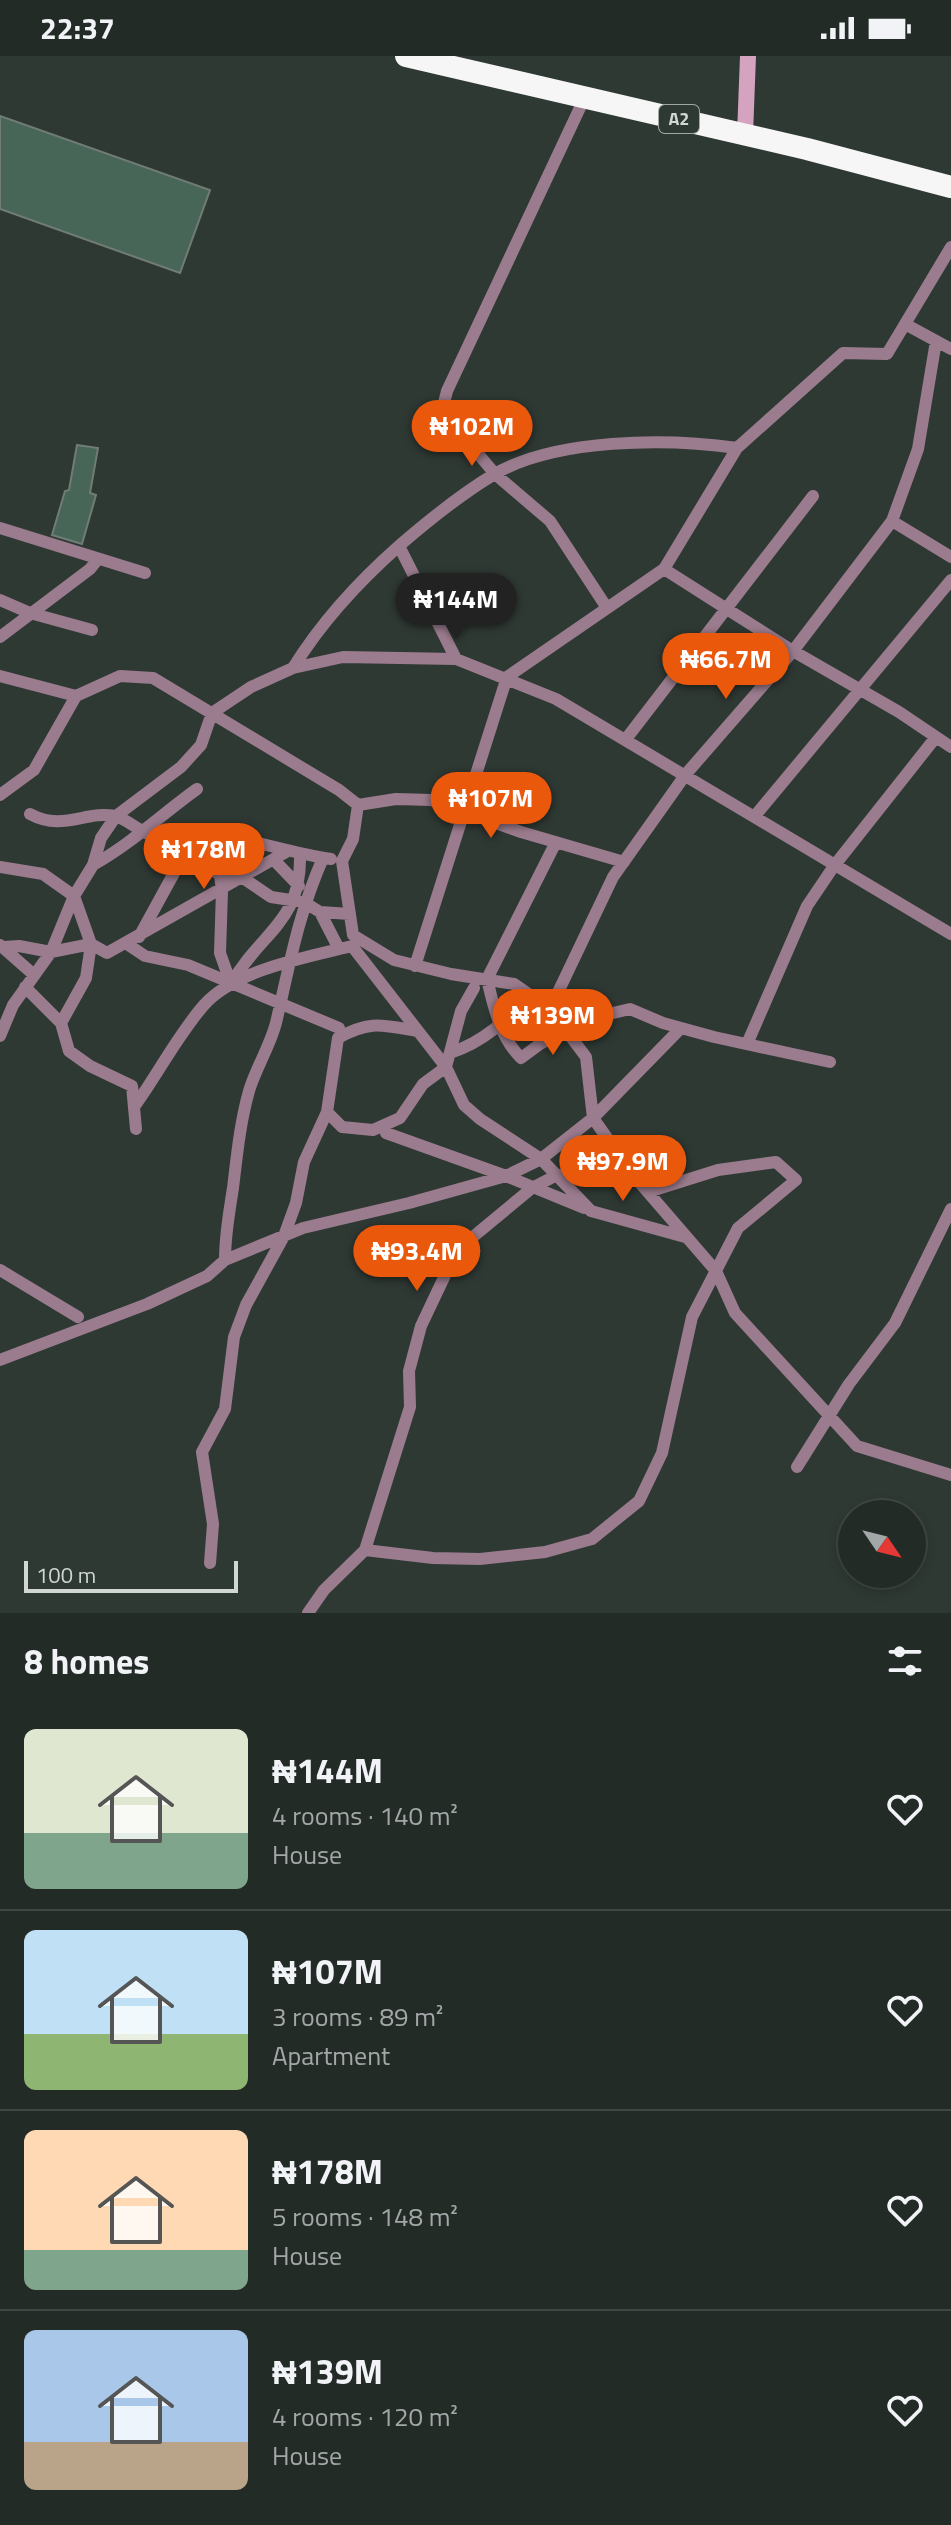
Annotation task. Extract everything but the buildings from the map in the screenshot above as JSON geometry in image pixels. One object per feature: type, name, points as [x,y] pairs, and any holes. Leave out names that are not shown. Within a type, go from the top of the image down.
[{"type":"highway","name":"A2","points":[[406,56],[745,135],[951,187]]},
{"type":"street","points":[[745,135],[748,56]]},
{"type":"street","points":[[585,97],[447,391],[443,407],[448,418],[495,474],[550,521],[607,608]]},
{"type":"street","points":[[415,966],[507,677],[664,569],[737,448],[843,353],[887,354],[951,247]]},
{"type":"street","points":[[905,324],[951,349]]},
{"type":"street","points":[[550,1009],[581,940],[624,862],[686,774],[793,651],[892,521],[918,449],[936,341]]},
{"type":"street","points":[[293,668],[315,632],[359,582],[434,516],[495,474],[548,455],[619,442],[691,441],[737,448]]},
{"type":"street","points":[[626,739],[813,496]]},
{"type":"street","points":[[892,521],[951,557]]},
{"type":"street","points":[[0,528],[145,573]]},
{"type":"street","points":[[399,546],[456,659]]},
{"type":"street","points":[[0,637],[90,569],[98,559]]},
{"type":"street","points":[[664,569],[951,747]]},
{"type":"street","points":[[754,817],[951,580]]},
{"type":"street","points":[[0,600],[30,613],[92,630]]},
{"type":"street","points":[[0,1036],[25,987],[51,952],[74,896],[93,865],[101,838],[116,816],[181,767],[201,745],[212,713],[251,687],[293,668],[343,657],[456,659],[556,699],[951,934]]},
{"type":"street","points":[[0,676],[76,696]]},
{"type":"street","points":[[0,795],[34,770],[76,696],[120,676],[153,678],[339,790],[358,805],[396,799],[431,800],[624,862]]},
{"type":"street","points":[[747,1044],[807,906],[834,866],[936,737]]},
{"type":"street","points":[[93,865],[144,831],[160,815],[197,789]]},
{"type":"street","points":[[358,805],[353,839],[342,861],[353,935],[394,960],[514,984],[550,1009],[586,1057],[593,1118],[648,1192],[716,1271],[735,1313],[857,1446],[951,1475]]},
{"type":"street","points":[[30,814],[45,822],[116,816],[159,837],[193,832],[247,839],[286,852],[342,861]]},
{"type":"street","points":[[133,941],[185,853],[193,832]]},
{"type":"street","points":[[231,984],[220,953],[220,875],[247,839]]},
{"type":"street","points":[[556,842],[487,979],[499,1024],[511,1048],[521,1058],[540,1044],[603,1013],[630,1009],[681,1028],[830,1062]]},
{"type":"street","points":[[2,946],[51,952],[91,944],[107,953],[222,891],[286,852]]},
{"type":"street","points":[[185,853],[220,875],[243,878],[271,897],[299,901],[320,912],[350,914]]},
{"type":"street","points":[[225,1260],[225,1225],[239,1129],[250,1088],[275,1025],[299,901],[300,854]]},
{"type":"street","points":[[231,984],[244,962],[299,901],[323,858]]},
{"type":"street","points":[[274,860],[299,886]]},
{"type":"street","points":[[0,867],[43,874],[74,896],[91,944],[86,978],[61,1023]]},
{"type":"street","points":[[320,912],[339,949]]},
{"type":"street","points":[[133,941],[145,956],[188,965],[305,1017],[339,1028]]},
{"type":"street","points":[[2,946],[33,974]]},
{"type":"street","points":[[134,1107],[205,1004],[231,984],[352,946],[446,1067],[464,1105],[541,1159],[591,1211]]},
{"type":"street","points":[[25,987],[61,1023],[69,1051],[90,1066],[132,1086],[136,1129]]},
{"type":"street","points":[[327,1112],[342,1127],[373,1130],[400,1118],[423,1084],[446,1067],[461,1011],[474,988]]},
{"type":"street","points":[[450,1053],[473,1046],[490,1035],[531,995]]},
{"type":"street","points":[[210,1563],[213,1524],[202,1452],[225,1409],[234,1337],[246,1305],[284,1236],[296,1203],[304,1162],[327,1112],[338,1038],[357,1027],[386,1023],[417,1031]]},
{"type":"street","points":[[0,1360],[147,1304],[207,1276],[225,1260],[303,1228],[506,1176],[541,1159],[593,1118],[681,1028]]},
{"type":"street","points":[[386,1133],[506,1176],[591,1211],[686,1237]]},
{"type":"street","points":[[308,1613],[324,1590],[365,1550],[410,1407],[409,1371],[421,1326],[457,1250],[532,1188],[555,1176],[624,1161]]},
{"type":"street","points":[[365,1550],[433,1558],[480,1559],[545,1552],[592,1539],[639,1501],[662,1453],[692,1317],[738,1228],[796,1180],[776,1162],[745,1164],[648,1192]]},
{"type":"street","points":[[797,1467],[849,1384],[895,1323],[951,1209]]},
{"type":"street","points":[[0,1270],[78,1317]]}]
